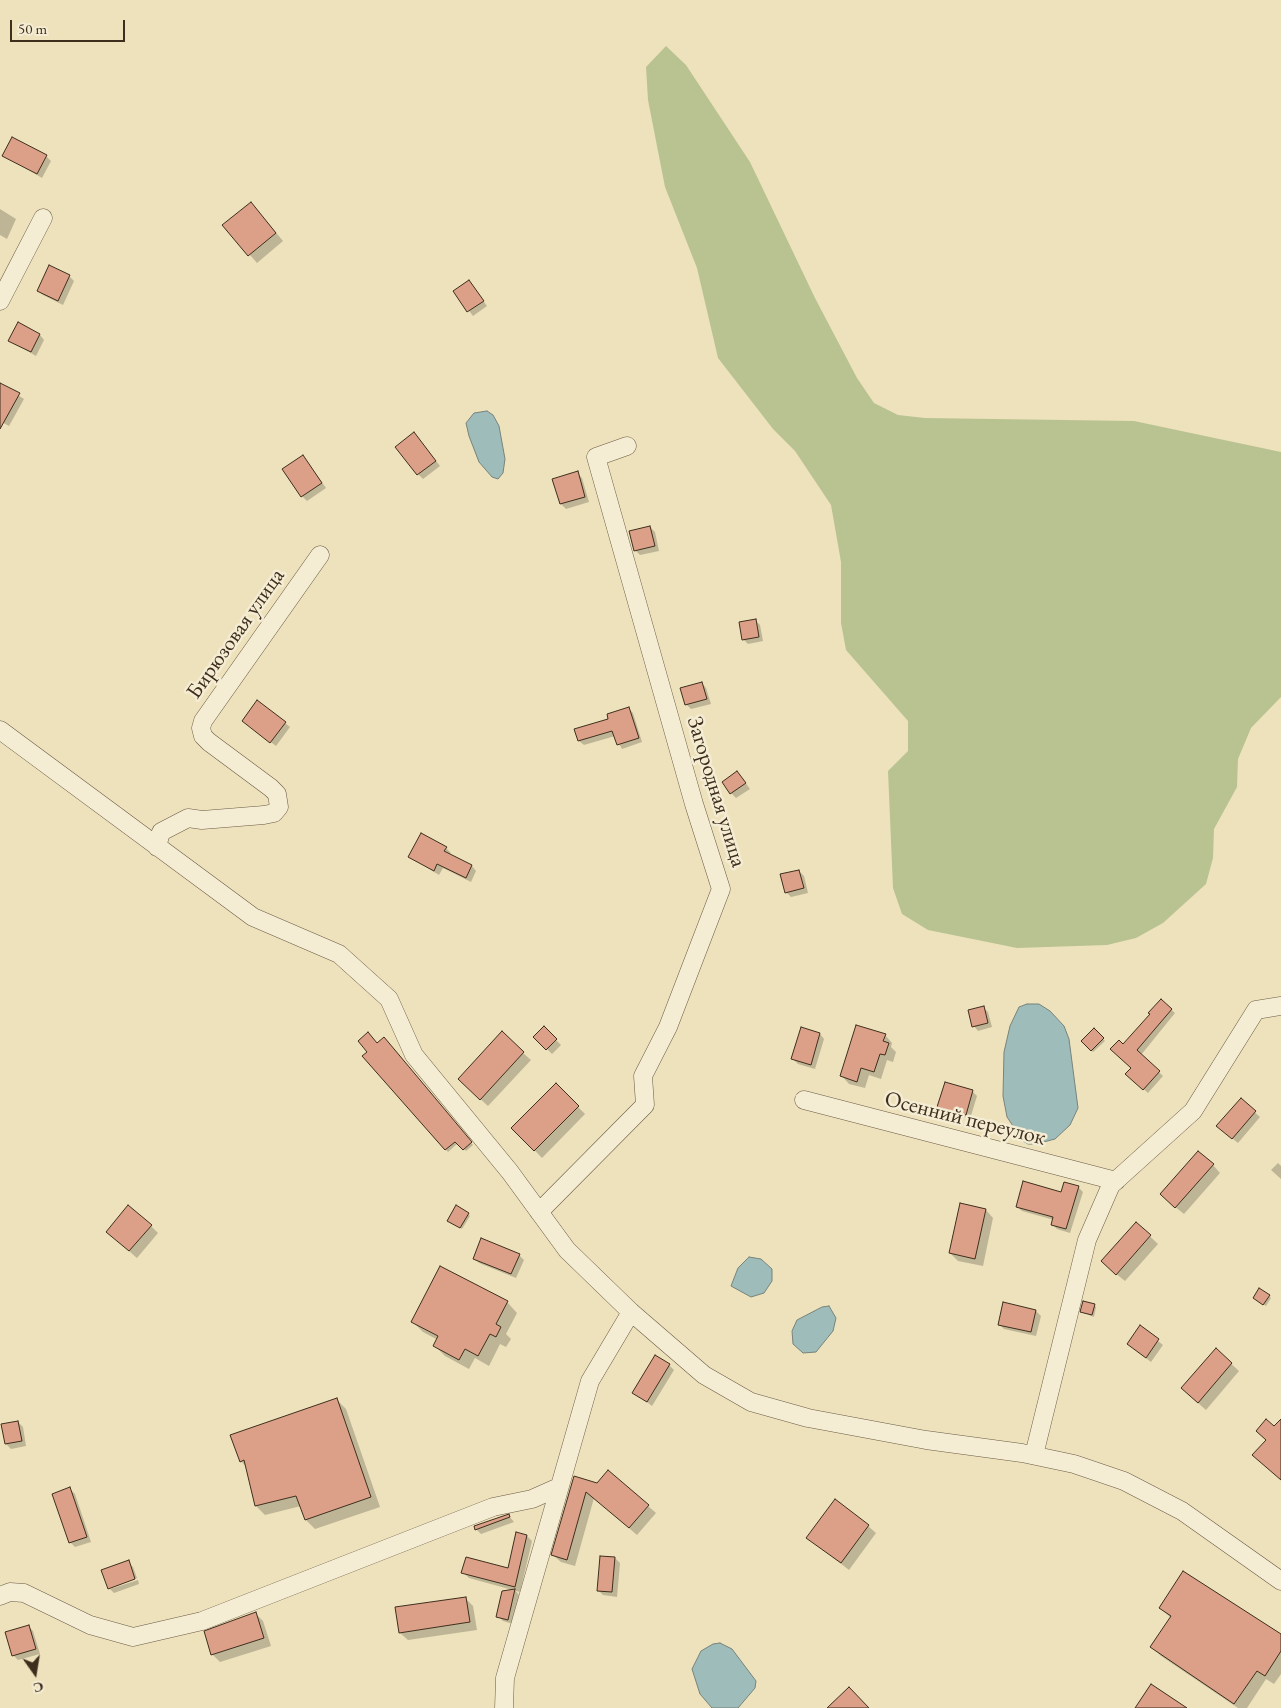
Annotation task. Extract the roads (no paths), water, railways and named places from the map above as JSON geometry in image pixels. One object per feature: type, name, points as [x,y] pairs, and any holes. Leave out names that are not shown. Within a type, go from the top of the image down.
[{"type":"street","points":[[0,301],[43,218]]},
{"type":"street","name":"Загородная улица","points":[[539,1212],[645,1105],[643,1076],[668,1027],[721,889],[694,804],[596,457],[627,446]]},
{"type":"street","name":"Бирюзовая улица","points":[[157,847],[161,832],[188,818],[202,820],[264,815],[274,813],[279,806],[277,794],[271,788],[208,742],[203,736],[202,721],[320,555]]},
{"type":"street","points":[[0,730],[253,917],[339,954],[389,1000],[414,1055],[510,1172],[567,1250],[631,1312],[704,1375],[751,1402],[808,1418],[926,1440],[1034,1455],[1074,1464],[1124,1481],[1182,1511],[1281,1581]]},
{"type":"street","points":[[1034,1455],[1087,1240],[1111,1185],[1194,1111],[1256,1010],[1281,1006]]},
{"type":"street","name":"Осенний переулок","points":[[804,1100],[1116,1181]]},
{"type":"street","points":[[504,1708],[505,1678],[590,1381],[631,1312]]},
{"type":"street","points":[[0,1596],[10,1592],[24,1593],[90,1625],[133,1637],[202,1621],[493,1507],[532,1499],[559,1487]]},
{"type":"water","points":[[487,411],[493,415],[499,426],[505,459],[503,473],[498,479],[492,477],[479,462],[466,423],[474,413]]},
{"type":"water","points":[[1027,1004],[1039,1004],[1050,1011],[1064,1026],[1069,1039],[1078,1108],[1070,1125],[1055,1139],[1036,1144],[1028,1144],[1023,1141],[1007,1117],[1003,1096],[1004,1052],[1010,1026],[1019,1007]]},
{"type":"water","points":[[749,1257],[761,1259],[772,1269],[772,1281],[764,1293],[751,1297],[731,1286],[738,1268]]},
{"type":"water","points":[[829,1306],[836,1318],[833,1331],[816,1352],[803,1353],[793,1344],[792,1331],[797,1320],[822,1307]]},
{"type":"water","points":[[720,1643],[732,1649],[756,1681],[755,1688],[738,1708],[712,1708],[700,1694],[692,1669],[701,1651],[713,1644]]}]
